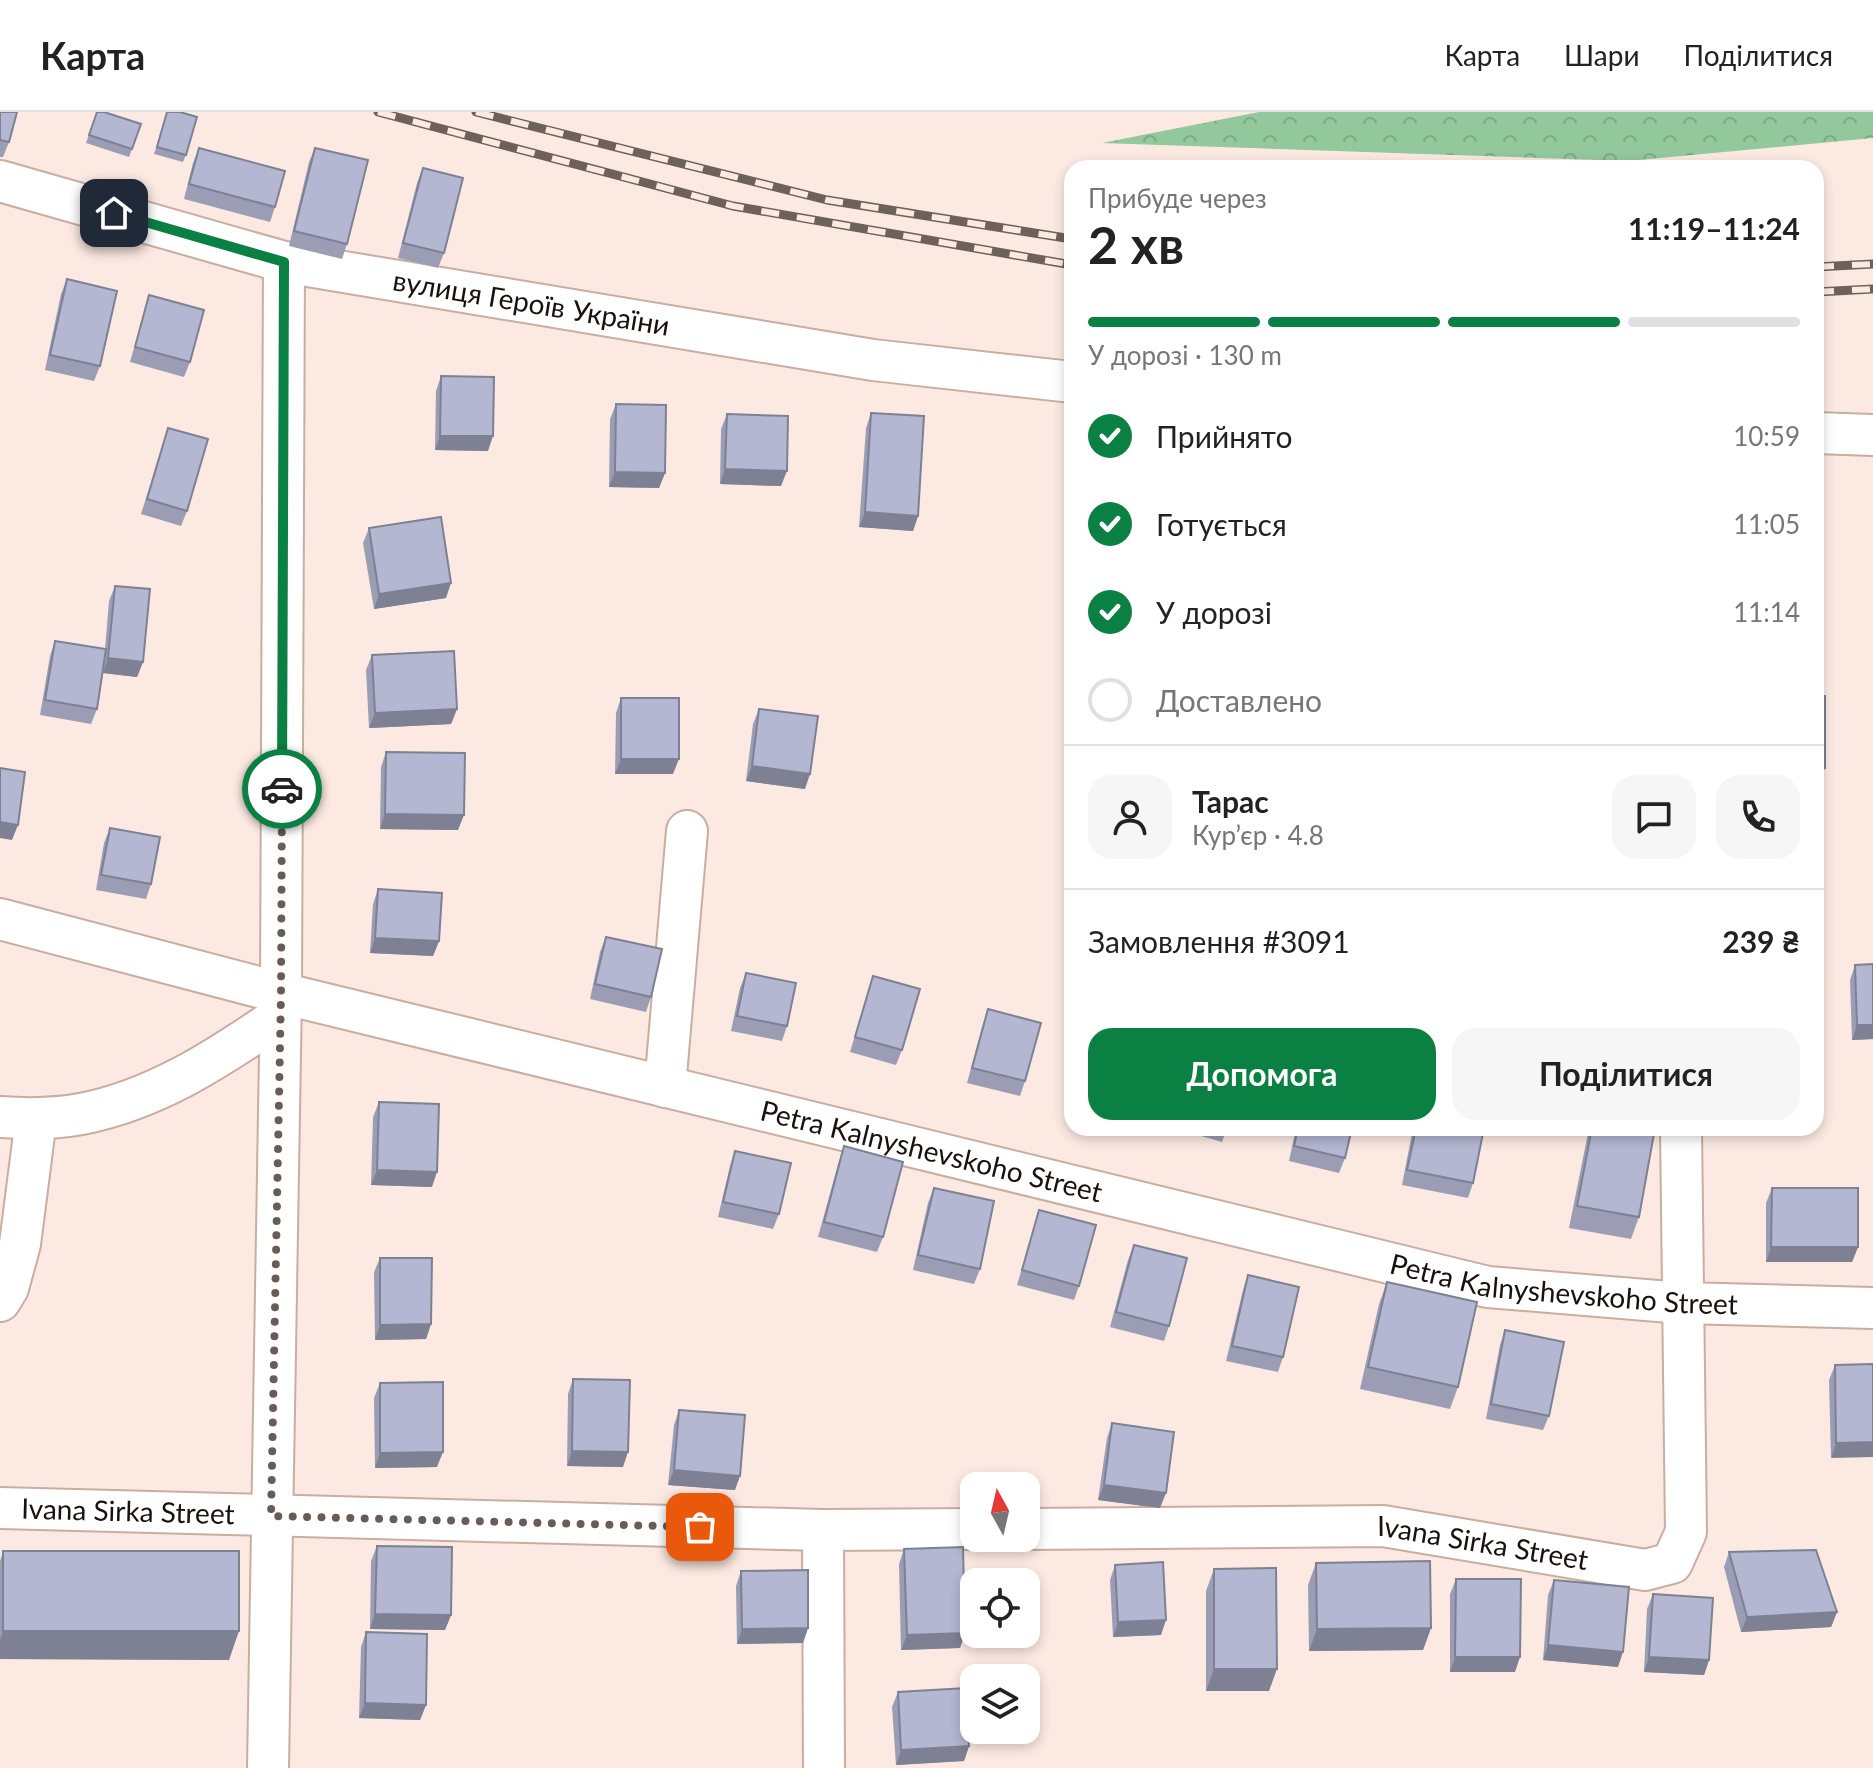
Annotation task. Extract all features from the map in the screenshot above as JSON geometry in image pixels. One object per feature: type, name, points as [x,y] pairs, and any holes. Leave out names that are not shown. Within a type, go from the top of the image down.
[{"type":"street","name":"вулиця Героїв України","points":[[0,181],[284,262],[873,360],[1064,381]]},
{"type":"street","points":[[268,1768],[281,1004],[284,262]]},
{"type":"street","points":[[1824,433],[1873,435]]},
{"type":"street","points":[[665,1087],[687,831]]},
{"type":"street","name":"Petra Kalnyshevskoho Street","points":[[0,919],[281,1004],[665,1087],[1488,1287],[1682,1303],[1873,1308]]},
{"type":"street","points":[[0,1301],[8,1288],[20,1244],[18,1118],[81,1114],[165,1086],[236,1047],[281,1004]]},
{"type":"street","points":[[1681,1136],[1682,1303]]},
{"type":"street","name":"Ivana Sirka Street","points":[[1040,1529],[1383,1526],[1645,1570],[1672,1563],[1686,1532],[1682,1303]]},
{"type":"street","name":"Ivana Sirka Street","points":[[0,1508],[823,1530],[960,1529]]},
{"type":"street","points":[[823,1530],[824,1768]]},
{"type":"green space","points":[[1259,112],[1873,112],[1873,138],[1639,160],[1102,143]]},
{"type":"building","points":[[0,112],[17,112],[9,142],[0,140]]},
{"type":"building","points":[[97,112],[141,124],[132,149],[89,135]]},
{"type":"building","points":[[167,112],[197,117],[186,155],[157,147]]},
{"type":"building","points":[[199,148],[285,171],[275,207],[189,184]]},
{"type":"building","points":[[315,148],[368,160],[347,244],[294,231]]},
{"type":"building","points":[[423,168],[463,178],[444,253],[403,243]]},
{"type":"building","points":[[67,279],[117,291],[100,366],[50,355]]},
{"type":"building","points":[[149,295],[204,310],[190,362],[135,347]]},
{"type":"building","points":[[441,376],[494,377],[493,436],[440,436]]},
{"type":"building","points":[[616,404],[666,405],[665,473],[615,472]]},
{"type":"building","points":[[871,413],[924,416],[918,516],[865,512]]},
{"type":"building","points":[[727,414],[788,416],[787,471],[725,469]]},
{"type":"building","points":[[168,428],[208,439],[187,511],[147,499]]},
{"type":"building","points":[[441,517],[451,583],[379,594],[369,528]]},
{"type":"building","points":[[115,586],[150,589],[143,662],[108,658]]},
{"type":"building","points":[[55,641],[106,649],[97,709],[45,700]]},
{"type":"building","points":[[454,651],[457,709],[375,713],[372,655]]},
{"type":"building","points":[[1824,696],[1825,696],[1824,768]]},
{"type":"building","points":[[621,698],[679,698],[679,759],[621,759]]},
{"type":"building","points":[[759,709],[818,716],[810,774],[752,766]]},
{"type":"building","points":[[386,752],[465,753],[464,815],[385,814]]},
{"type":"building","points":[[0,768],[25,772],[18,825],[0,822]]},
{"type":"building","points":[[110,828],[160,837],[151,884],[101,875]]},
{"type":"building","points":[[378,889],[442,893],[439,941],[375,938]]},
{"type":"building","points":[[606,937],[662,949],[651,997],[595,984]]},
{"type":"building","points":[[1873,964],[1873,1025],[1857,1025],[1855,965]]},
{"type":"building","points":[[746,973],[796,983],[787,1026],[737,1016]]},
{"type":"building","points":[[873,976],[920,989],[902,1050],[855,1037]]},
{"type":"building","points":[[988,1009],[1041,1023],[1025,1081],[972,1068]]},
{"type":"building","points":[[379,1102],[439,1104],[437,1172],[377,1170]]},
{"type":"building","points":[[1296,1136],[1350,1136],[1345,1158],[1294,1146]]},
{"type":"building","points":[[1414,1136],[1482,1136],[1473,1183],[1407,1170]]},
{"type":"building","points":[[1590,1136],[1654,1136],[1639,1217],[1577,1206]]},
{"type":"building","points":[[844,1146],[903,1162],[883,1237],[824,1222]]},
{"type":"building","points":[[735,1151],[791,1163],[779,1214],[723,1202]]},
{"type":"building","points":[[934,1188],[994,1201],[980,1269],[918,1255]]},
{"type":"building","points":[[1772,1188],[1858,1188],[1858,1247],[1771,1247]]},
{"type":"building","points":[[1039,1210],[1096,1225],[1079,1286],[1022,1270]]},
{"type":"building","points":[[1134,1245],[1187,1258],[1169,1326],[1116,1312]]},
{"type":"building","points":[[380,1258],[432,1258],[431,1324],[380,1325]]},
{"type":"building","points":[[1248,1275],[1299,1287],[1283,1357],[1232,1346]]},
{"type":"building","points":[[1387,1282],[1477,1302],[1458,1387],[1368,1367]]},
{"type":"building","points":[[1505,1330],[1564,1342],[1549,1416],[1491,1404]]},
{"type":"building","points":[[1873,1364],[1873,1442],[1836,1443],[1835,1365]]},
{"type":"building","points":[[573,1379],[630,1380],[628,1452],[572,1451]]},
{"type":"building","points":[[443,1382],[443,1452],[380,1453],[380,1383]]},
{"type":"building","points":[[679,1410],[745,1415],[740,1476],[674,1470]]},
{"type":"building","points":[[1112,1423],[1174,1432],[1166,1493],[1104,1485]]},
{"type":"building","points":[[377,1546],[452,1547],[451,1615],[375,1614]]},
{"type":"building","points":[[960,1547],[963,1568],[960,1568],[960,1633],[907,1635],[904,1549]]},
{"type":"building","points":[[1816,1550],[1837,1612],[1747,1617],[1729,1552]]},
{"type":"building","points":[[3,1551],[239,1551],[239,1631],[3,1631]]},
{"type":"building","points":[[1430,1561],[1431,1628],[1317,1629],[1316,1563]]},
{"type":"building","points":[[1163,1562],[1166,1620],[1118,1622],[1115,1565]]},
{"type":"building","points":[[1276,1568],[1277,1669],[1214,1669],[1214,1569]]},
{"type":"building","points":[[808,1570],[808,1628],[742,1629],[741,1571]]},
{"type":"building","points":[[1456,1579],[1521,1579],[1520,1657],[1455,1657]]},
{"type":"building","points":[[1554,1580],[1629,1587],[1623,1652],[1548,1645]]},
{"type":"building","points":[[1653,1594],[1713,1598],[1709,1660],[1649,1657]]},
{"type":"building","points":[[366,1632],[427,1634],[426,1705],[365,1703]]},
{"type":"building","points":[[960,1688],[960,1744],[969,1746],[901,1750],[898,1692]]},
{"type":"railway","points":[[378,112],[733,206],[1064,264]]},
{"type":"railway","points":[[476,112],[827,200],[1064,238]]},
{"type":"railway","points":[[1824,267],[1873,264]]},
{"type":"railway","points":[[1824,292],[1873,289]]},
{"type":"way so far","points":[[282,789],[271,1516],[700,1527]]},
{"type":"route","points":[[114,213],[284,262],[282,789]]}]
